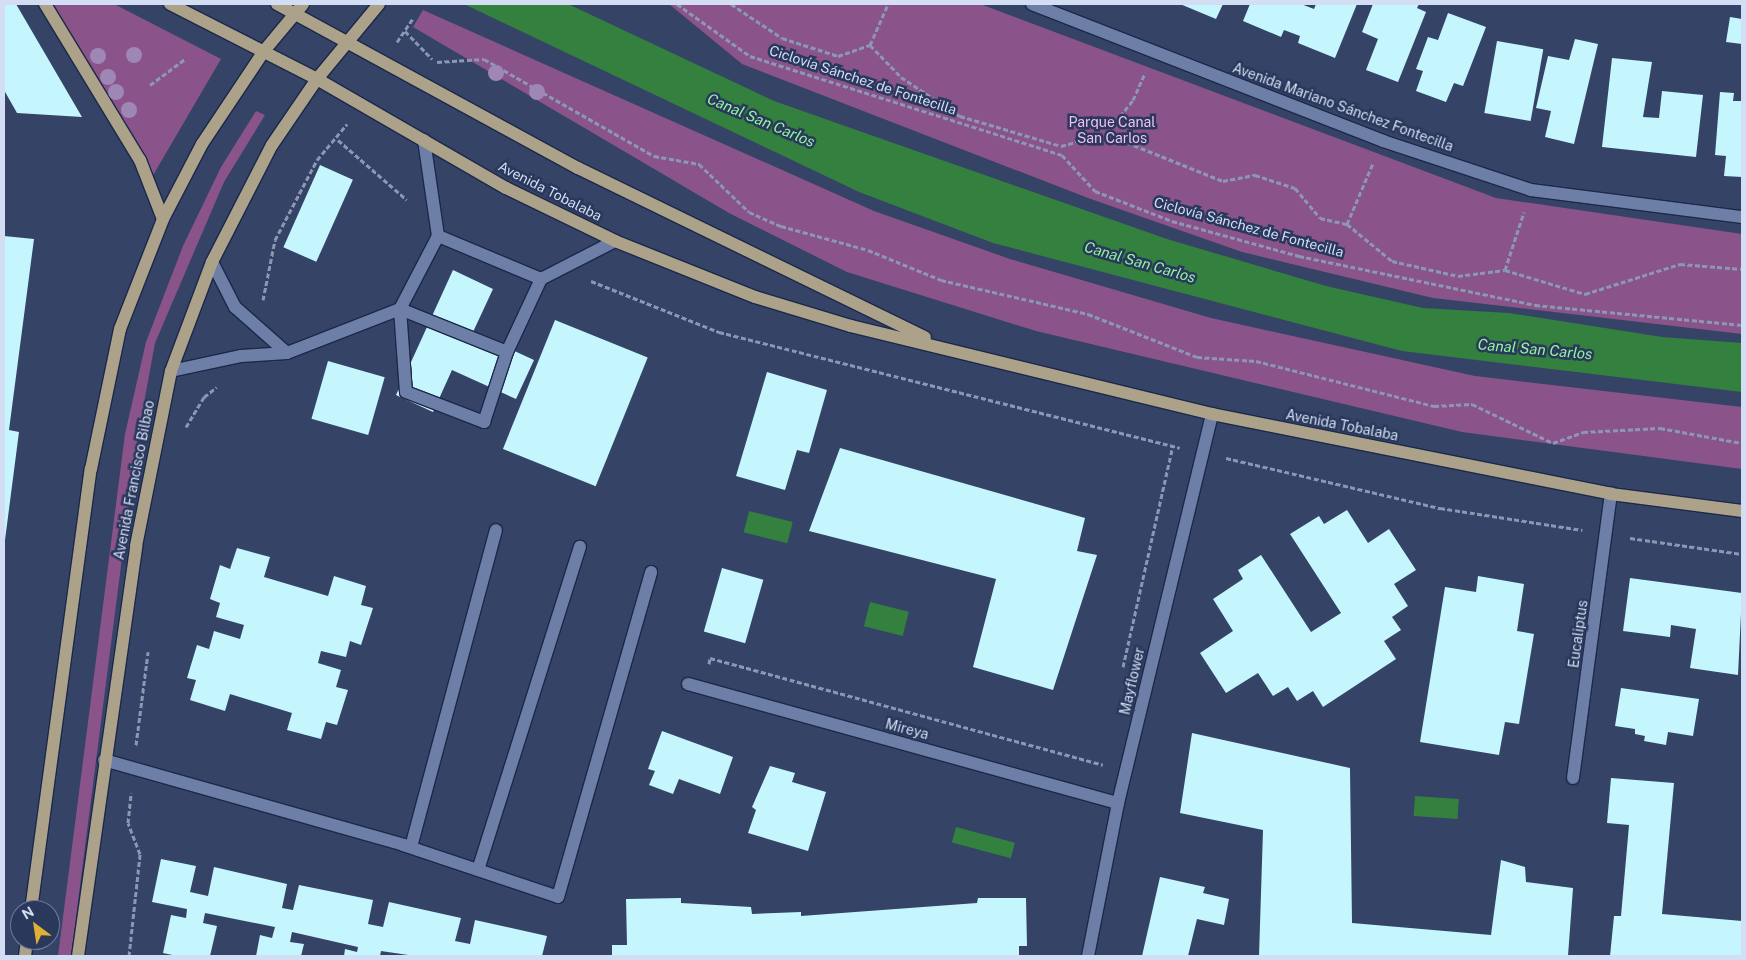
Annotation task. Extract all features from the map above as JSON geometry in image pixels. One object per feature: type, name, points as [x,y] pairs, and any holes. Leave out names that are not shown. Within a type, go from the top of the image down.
[{"type":"main road","points":[[45,4],[140,160],[163,219]]},
{"type":"main road","name":"Avenida Tobalaba","points":[[170,4],[317,79],[506,188],[615,241],[784,306],[1212,414],[1611,494],[1742,511]]},
{"type":"main road","name":"Avenida Tobalaba","points":[[276,4],[299,8],[348,41],[578,168],[941,345]]},
{"type":"main road","name":"Avenida Francisco Bilbao","points":[[78,956],[104,760],[150,462],[171,371],[212,262],[272,145],[317,79],[379,4]]},
{"type":"main road","points":[[32,900],[98,422],[120,329],[163,219],[202,144],[264,51],[299,8]]},
{"type":"street","name":"Avenida Mariano Sánchez Fontecilla","points":[[1032,4],[1383,141],[1531,190],[1742,217]]},
{"type":"street","points":[[424,140],[438,236],[400,309],[406,392],[484,422],[508,352],[541,279],[615,241]]},
{"type":"street","points":[[438,236],[541,279]]},
{"type":"street","points":[[212,262],[235,307],[257,330],[287,353]]},
{"type":"street","points":[[171,371],[245,356],[287,353],[400,309],[508,352]]},
{"type":"street","name":"Mayflower","points":[[1088,956],[1118,803],[1212,414]]},
{"type":"street","name":"Eucaliptus","points":[[1573,778],[1611,494]]},
{"type":"street","points":[[398,844],[411,847],[496,530]]},
{"type":"street","points":[[478,870],[580,547]]},
{"type":"street","points":[[104,760],[398,844],[558,897],[651,572]]},
{"type":"street","name":"Mireya","points":[[688,684],[1118,803]]},
{"type":"path","name":"Ciclovía Sánchez de Fontecilla","points":[[677,4],[750,56],[1062,155],[1095,191],[1172,221],[1299,256],[1535,305],[1742,325]]},
{"type":"path","points":[[731,4],[782,38],[838,56],[870,45],[888,4]]},
{"type":"path","points":[[405,31],[435,62],[484,59],[654,156],[699,164],[749,212],[809,235],[868,250],[941,280],[1088,314],[1197,357],[1256,361],[1434,406],[1472,404],[1553,443],[1583,432],[1660,428],[1742,443]]},
{"type":"path","points":[[870,45],[901,77],[960,116],[1061,146],[1106,134],[1133,100],[1154,52]]},
{"type":"path","points":[[150,85],[185,59]]},
{"type":"path","points":[[1106,134],[1223,181],[1255,175],[1294,188],[1320,218],[1346,224],[1392,261],[1458,276],[1505,270],[1585,294],[1680,264],[1742,269]]},
{"type":"path","points":[[257,330],[275,240],[317,160],[338,140]]},
{"type":"path","points":[[1346,224],[1383,141]]},
{"type":"path","points":[[1505,270],[1531,190]]},
{"type":"path","points":[[184,434],[204,397],[233,374],[245,356]]},
{"type":"path","points":[[129,956],[140,854],[128,824],[133,768],[150,641]]},
{"type":"path","points":[[710,658],[1103,766]]},
{"type":"green space","points":[[42,4],[114,4],[221,59],[152,177]]},
{"type":"green space","name":"Parque Canal San Carlos","points":[[669,4],[980,4],[1496,198],[1742,234],[1742,334],[1433,298],[1242,252],[1088,198],[742,64]]},
{"type":"green space","points":[[423,10],[874,211],[1010,259],[1211,318],[1475,376],[1742,407],[1742,469],[1462,432],[1036,331],[847,272],[729,213],[413,27]]},
{"type":"green space","points":[[256,111],[265,115],[224,182],[155,343],[137,441],[71,956],[58,956],[125,434],[146,342],[183,246],[221,167]]},
{"type":"water","name":"Canal San Carlos","points":[[464,4],[568,4],[774,101],[1167,239],[1326,286],[1423,308],[1509,313],[1662,337],[1742,343],[1742,392],[1402,351],[993,243],[859,192]]},
{"type":"water","points":[[749,511],[793,522],[787,543],[744,532]]},
{"type":"water","points":[[870,602],[909,612],[903,636],[864,626]]},
{"type":"water","points":[[1415,796],[1459,799],[1457,819],[1414,816]]},
{"type":"water","points":[[956,827],[1015,843],[1011,858],[952,842]]},
{"type":"building","points":[[4,4],[16,4],[82,117],[17,113],[4,90]]},
{"type":"building","points":[[1180,4],[1223,4],[1216,19]]},
{"type":"building","points":[[1250,4],[1301,4],[1314,9],[1316,4],[1357,4],[1335,58],[1298,43],[1300,36],[1284,30],[1281,37],[1243,21]]},
{"type":"building","points":[[1373,4],[1419,4],[1417,8],[1426,12],[1398,82],[1366,70],[1378,39],[1362,32]]},
{"type":"building","points":[[1448,13],[1486,27],[1463,86],[1454,83],[1446,102],[1416,91],[1423,71],[1416,69],[1428,37],[1438,40]]},
{"type":"building","points":[[1730,17],[1742,19],[1742,44],[1726,42]]},
{"type":"building","points":[[1575,39],[1598,44],[1574,144],[1545,137],[1551,111],[1536,108],[1548,56],[1569,60]]},
{"type":"building","points":[[1497,41],[1543,49],[1531,121],[1484,113]]},
{"type":"building","points":[[1612,58],[1652,62],[1643,117],[1659,118],[1662,91],[1703,95],[1696,157],[1602,147]]},
{"type":"building","points":[[1720,92],[1734,93],[1733,101],[1742,101],[1742,177],[1724,176],[1726,156],[1715,155]]},
{"type":"building","points":[[320,165],[353,180],[316,262],[283,247]]},
{"type":"building","points":[[4,236],[34,239],[9,430],[19,432],[5,540]]},
{"type":"building","points":[[453,270],[493,289],[473,332],[534,360],[516,399],[452,370],[433,412],[396,395]]},
{"type":"building","points":[[555,320],[648,357],[596,486],[503,449]]},
{"type":"building","points":[[328,361],[385,377],[368,435],[311,419]]},
{"type":"building","points":[[767,372],[827,390],[809,453],[797,450],[785,490],[736,476]]},
{"type":"building","points":[[840,448],[1085,518],[1077,551],[1097,555],[1053,690],[973,667],[996,579],[809,531]]},
{"type":"building","points":[[1347,510],[1368,543],[1389,529],[1416,570],[1394,584],[1408,606],[1392,617],[1401,630],[1384,641],[1396,659],[1323,707],[1313,691],[1297,701],[1288,687],[1273,696],[1258,673],[1226,693],[1200,653],[1233,631],[1213,599],[1243,579],[1238,570],[1261,555],[1311,632],[1341,613],[1290,534],[1319,516],[1324,524]]},
{"type":"building","points":[[237,548],[270,557],[264,577],[328,596],[334,576],[366,586],[361,605],[373,608],[361,645],[350,641],[346,657],[321,651],[318,663],[341,670],[336,687],[348,690],[337,725],[326,722],[321,739],[287,730],[292,713],[230,694],[225,711],[190,700],[196,680],[187,678],[197,645],[209,649],[214,631],[240,639],[244,625],[216,617],[220,603],[210,599],[220,565],[230,569]]},
{"type":"building","points":[[722,568],[763,580],[745,643],[704,631]]},
{"type":"building","points":[[1478,576],[1524,584],[1517,631],[1534,634],[1519,724],[1505,722],[1499,755],[1420,742],[1445,587],[1476,592]]},
{"type":"building","points":[[1630,578],[1742,593],[1738,675],[1690,668],[1696,629],[1671,625],[1670,637],[1623,631]]},
{"type":"building","points":[[1621,688],[1699,699],[1693,736],[1668,732],[1666,745],[1644,741],[1645,736],[1635,734],[1635,729],[1615,726]]},
{"type":"building","points":[[662,731],[733,757],[720,794],[679,779],[673,794],[649,785],[655,771],[648,769]]},
{"type":"building","points":[[1192,733],[1350,768],[1352,923],[1491,935],[1501,860],[1525,867],[1526,882],[1573,888],[1568,956],[1259,956],[1263,830],[1180,813]]},
{"type":"building","points":[[770,766],[795,773],[792,782],[826,792],[808,851],[748,833],[756,810],[752,807]]},
{"type":"building","points":[[1611,778],[1674,783],[1662,914],[1742,921],[1742,956],[1610,956],[1614,916],[1621,916],[1629,825],[1607,823]]},
{"type":"building","points":[[161,859],[196,866],[190,892],[208,896],[214,867],[287,884],[282,908],[293,910],[299,885],[373,900],[368,924],[383,927],[389,902],[461,918],[455,941],[470,944],[475,920],[547,936],[542,956],[415,956],[381,951],[380,956],[344,956],[345,949],[357,952],[358,947],[292,932],[290,942],[304,944],[301,956],[256,956],[260,935],[272,938],[275,927],[205,913],[203,923],[217,926],[210,956],[177,956],[163,953],[171,915],[186,918],[187,909],[152,902]]},
{"type":"building","points":[[1160,877],[1205,887],[1203,893],[1229,899],[1224,925],[1197,919],[1188,956],[1142,956]]},
{"type":"building","points":[[681,898],[681,903],[751,907],[752,914],[801,912],[801,916],[977,903],[978,898],[1026,898],[1027,946],[1019,946],[1019,956],[612,956],[612,945],[627,945],[626,899]]}]
